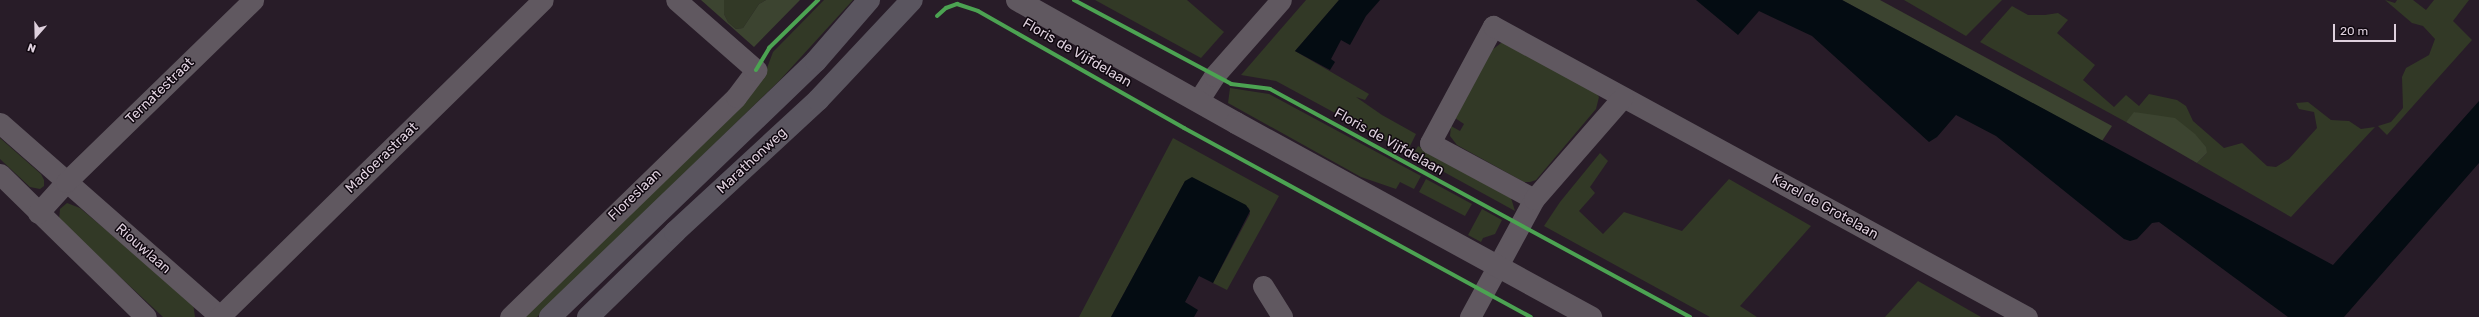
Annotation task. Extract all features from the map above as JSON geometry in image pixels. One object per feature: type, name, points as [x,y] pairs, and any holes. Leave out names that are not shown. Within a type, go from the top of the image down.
[{"type":"main road","name":"Marathonweg","points":[[550,317],[816,62],[869,0]]},
{"type":"main road","name":"Marathonweg","points":[[588,317],[675,232],[818,100],[912,0]]},
{"type":"street","name":"Ternatestraat","points":[[66,182],[253,0]]},
{"type":"street","name":"Madoerastraat","points":[[220,317],[543,0]]},
{"type":"street","name":"Floreslaan","points":[[510,317],[736,97],[756,70],[676,0]]},
{"type":"street","name":"Floris de Vijfdelaan","points":[[1017,0],[1591,317]]},
{"type":"street","points":[[1198,101],[1214,76],[1281,0]]},
{"type":"street","name":"Karel de Grotelaan","points":[[1534,199],[1430,143],[1493,26],[1624,96],[2027,317]]},
{"type":"street","points":[[1470,317],[1534,199],[1624,96]]},
{"type":"street","name":"Riouwlaan","points":[[0,123],[220,317]]},
{"type":"street","points":[[0,174],[38,213],[146,317]]},
{"type":"street","points":[[38,213],[66,182]]},
{"type":"street","points":[[1264,286],[1282,317]]},
{"type":"green space","points":[[701,0],[724,0],[724,14],[728,22],[736,29],[743,28],[759,4],[766,0],[800,0],[754,47]]},
{"type":"green space","points":[[724,0],[766,0],[759,4],[743,28],[736,29],[728,22],[724,14]]},
{"type":"green space","points":[[824,0],[853,0],[780,80],[537,317],[520,317],[756,87],[764,76],[773,52]]},
{"type":"green space","points":[[1095,0],[1187,0],[1224,32],[1201,58]]},
{"type":"green space","points":[[1306,0],[1339,0],[1295,51],[1369,94],[1365,100],[1356,97],[1382,115],[1416,134],[1407,152],[1276,81],[1241,75]]},
{"type":"green space","points":[[1842,0],[1880,0],[2112,126],[2102,141]]},
{"type":"green space","points":[[1904,0],[2002,0],[1966,36]]},
{"type":"green space","points":[[2385,0],[2395,3],[2397,0],[2413,0],[2426,10],[2434,0],[2469,0],[2453,21],[2472,40],[2387,135],[2378,126],[2391,122],[2403,108],[2402,77],[2406,68],[2429,55],[2435,39],[2423,26],[2412,23]]},
{"type":"green space","points":[[2012,6],[2028,15],[2058,13],[2068,20],[2057,33],[2095,65],[2083,80],[2114,107],[2126,95],[2139,106],[2149,94],[2177,100],[2186,106],[2193,121],[2224,148],[2242,143],[2267,166],[2276,167],[2289,159],[2317,128],[2314,112],[2299,109],[2296,103],[2308,102],[2331,120],[2349,121],[2361,129],[2375,127],[2291,217],[2197,163],[2207,153],[2135,112],[2126,122],[1980,42]]},
{"type":"green space","points":[[1501,43],[1505,43],[1596,93],[1599,97],[1596,109],[1536,180],[1530,182],[1524,182],[1457,145],[1450,136],[1451,126],[1460,131],[1464,124],[1455,118],[1492,50]]},
{"type":"green space","points":[[1230,88],[1269,94],[1421,176],[1414,189],[1400,182],[1396,189],[1361,177],[1228,103]]},
{"type":"green space","points":[[2134,112],[2175,118],[2195,134],[2206,147],[2207,153],[2197,163],[2126,122]]},
{"type":"green space","points":[[0,138],[41,174],[44,180],[44,186],[40,189],[30,187],[0,159]]},
{"type":"green space","points":[[1173,138],[1279,196],[1227,290],[1213,283],[1250,214],[1249,208],[1185,181],[1111,317],[1079,317]]},
{"type":"green space","points":[[1418,146],[1511,198],[1515,211],[1413,155]]},
{"type":"green space","points":[[1600,153],[1608,161],[1590,187],[1595,193],[1579,211],[1603,234],[1624,212],[1682,231],[1729,179],[1811,226],[1740,306],[1757,317],[1710,317],[1544,226],[1560,202]]},
{"type":"green space","points":[[1426,179],[1472,204],[1465,216],[1419,192]]},
{"type":"green space","points":[[67,203],[80,208],[193,303],[195,317],[163,317],[59,220],[60,209]]},
{"type":"green space","points":[[1482,209],[1502,220],[1495,234],[1483,238],[1481,242],[1468,235]]},
{"type":"green space","points":[[1918,281],[1981,317],[1885,317]]},
{"type":"shaded area","points":[[1339,0],[1380,0],[1366,16],[1350,45],[1341,40],[1331,59],[1335,62],[1330,70],[1295,51]]},
{"type":"shaded area","points":[[1696,0],[1842,0],[2333,265],[2479,101],[2479,163],[2344,317],[2288,317],[2159,222],[2152,223],[2137,239],[2130,241],[2124,239],[1996,136],[1956,115],[1937,137],[1929,142],[1812,36],[1759,11],[1738,35]]},
{"type":"shaded area","points":[[1192,177],[1246,205],[1250,211],[1213,283],[1199,276],[1185,302],[1198,310],[1194,317],[1111,317],[1185,181]]},
{"type":"cycle path","points":[[756,70],[769,48],[818,0]]},
{"type":"cycle path","points":[[1074,0],[1231,84],[1270,89],[1690,317]]},
{"type":"cycle path","points":[[937,16],[946,8],[957,4],[978,11],[1184,128],[1531,317]]}]
